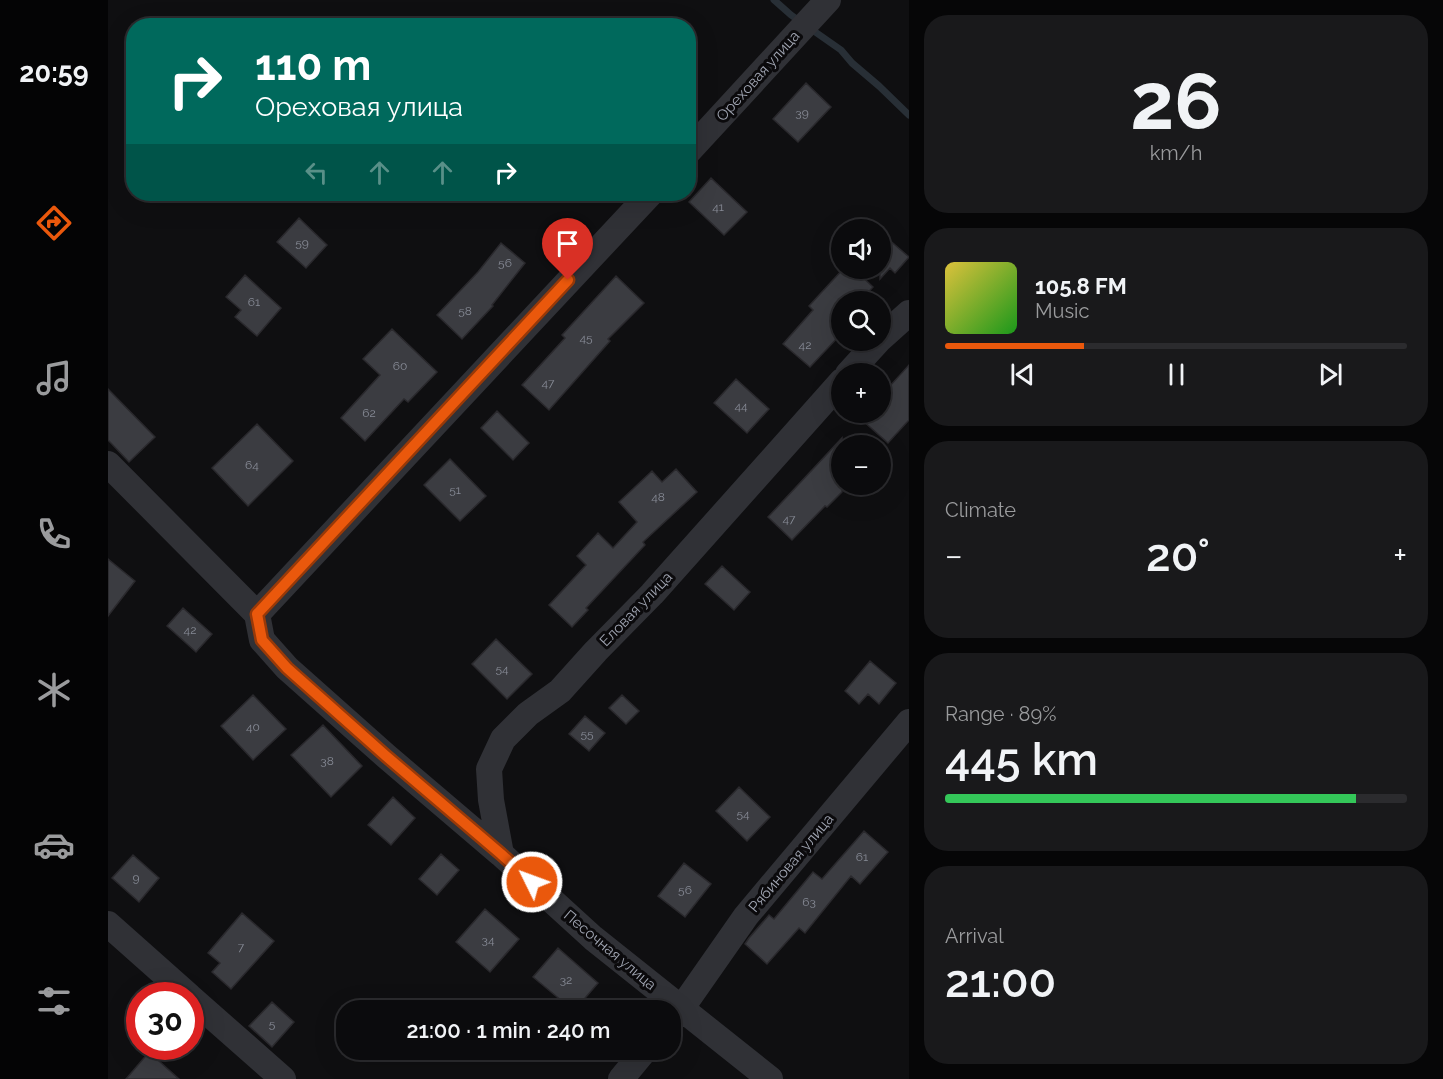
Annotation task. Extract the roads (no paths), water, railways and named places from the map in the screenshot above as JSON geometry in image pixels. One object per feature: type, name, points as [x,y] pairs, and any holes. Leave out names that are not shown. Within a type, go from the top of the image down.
[{"type":"street","name":"Ореховая улица","points":[[696,143],[824,5]]},
{"type":"street","points":[[108,464],[257,614],[643,201]]},
{"type":"street","points":[[891,330],[909,313]]},
{"type":"street","points":[[858,363],[870,351]]},
{"type":"street","name":"Еловая улица","points":[[501,854],[490,800],[489,769],[502,739],[528,714],[560,691],[652,594],[831,393]]},
{"type":"street","name":"Песочная улица","points":[[257,614],[262,640],[287,668],[501,854],[660,1000]]},
{"type":"street","name":"Рябиновая улица","points":[[681,1008],[746,916],[909,722]]},
{"type":"street","points":[[108,924],[173,982]]},
{"type":"street","points":[[204,1009],[283,1079]]},
{"type":"street","name":"Песочная улица","points":[[681,1018],[770,1079]]},
{"type":"street","points":[[621,1079],[637,1060]]},
{"type":"waterway","points":[[774,0],[791,15],[841,50],[909,115]]}]
